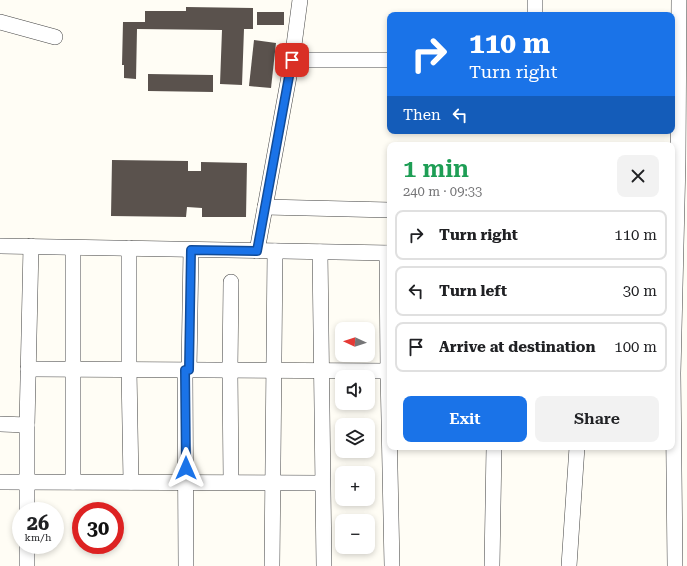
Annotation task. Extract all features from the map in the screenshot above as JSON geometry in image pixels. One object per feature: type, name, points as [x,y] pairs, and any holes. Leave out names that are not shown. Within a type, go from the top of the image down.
[{"type":"street","points":[[257,251],[292,60],[300,0]]},
{"type":"street","points":[[535,0],[535,12]]},
{"type":"street","points":[[675,208],[682,156],[675,61],[679,0]]},
{"type":"street","points":[[0,22],[55,37]]},
{"type":"street","points":[[292,60],[387,60]]},
{"type":"street","points":[[265,207],[387,210]]},
{"type":"street","points":[[675,226],[678,261],[675,317]]},
{"type":"street","points":[[0,246],[387,253]]},
{"type":"street","points":[[27,502],[27,425],[31,246]]},
{"type":"street","points":[[73,482],[72,369],[74,248]]},
{"type":"street","points":[[129,248],[131,482]]},
{"type":"street","points":[[186,566],[187,370],[191,250]]},
{"type":"street","points":[[272,566],[276,251]]},
{"type":"street","points":[[320,252],[324,566]]},
{"type":"street","points":[[231,282],[230,370],[232,482]]},
{"type":"street","points":[[28,369],[387,371]]},
{"type":"street","points":[[0,424],[27,425]]},
{"type":"street","points":[[390,450],[392,566]]},
{"type":"street","points":[[492,566],[494,450]]},
{"type":"street","points":[[570,566],[577,450]]},
{"type":"street","points":[[673,450],[675,566]]},
{"type":"street","points":[[0,482],[322,483]]},
{"type":"street","points":[[27,554],[27,566]]},
{"type":"building","points":[[186,7],[253,8],[253,29],[244,29],[242,85],[220,84],[222,30],[137,29],[136,79],[124,78],[124,65],[122,65],[123,22],[145,22],[145,11],[186,11]]},
{"type":"building","points":[[257,12],[284,12],[284,25],[257,25]]},
{"type":"building","points":[[254,40],[276,43],[271,88],[249,86]]},
{"type":"building","points":[[148,74],[213,75],[213,92],[148,91]]},
{"type":"building","points":[[112,160],[188,161],[188,171],[201,171],[201,162],[247,163],[246,217],[202,217],[202,208],[187,207],[186,217],[111,216]]},
{"type":"route","points":[[186,468],[185,370],[189,370],[191,250],[257,251],[292,60]]}]
